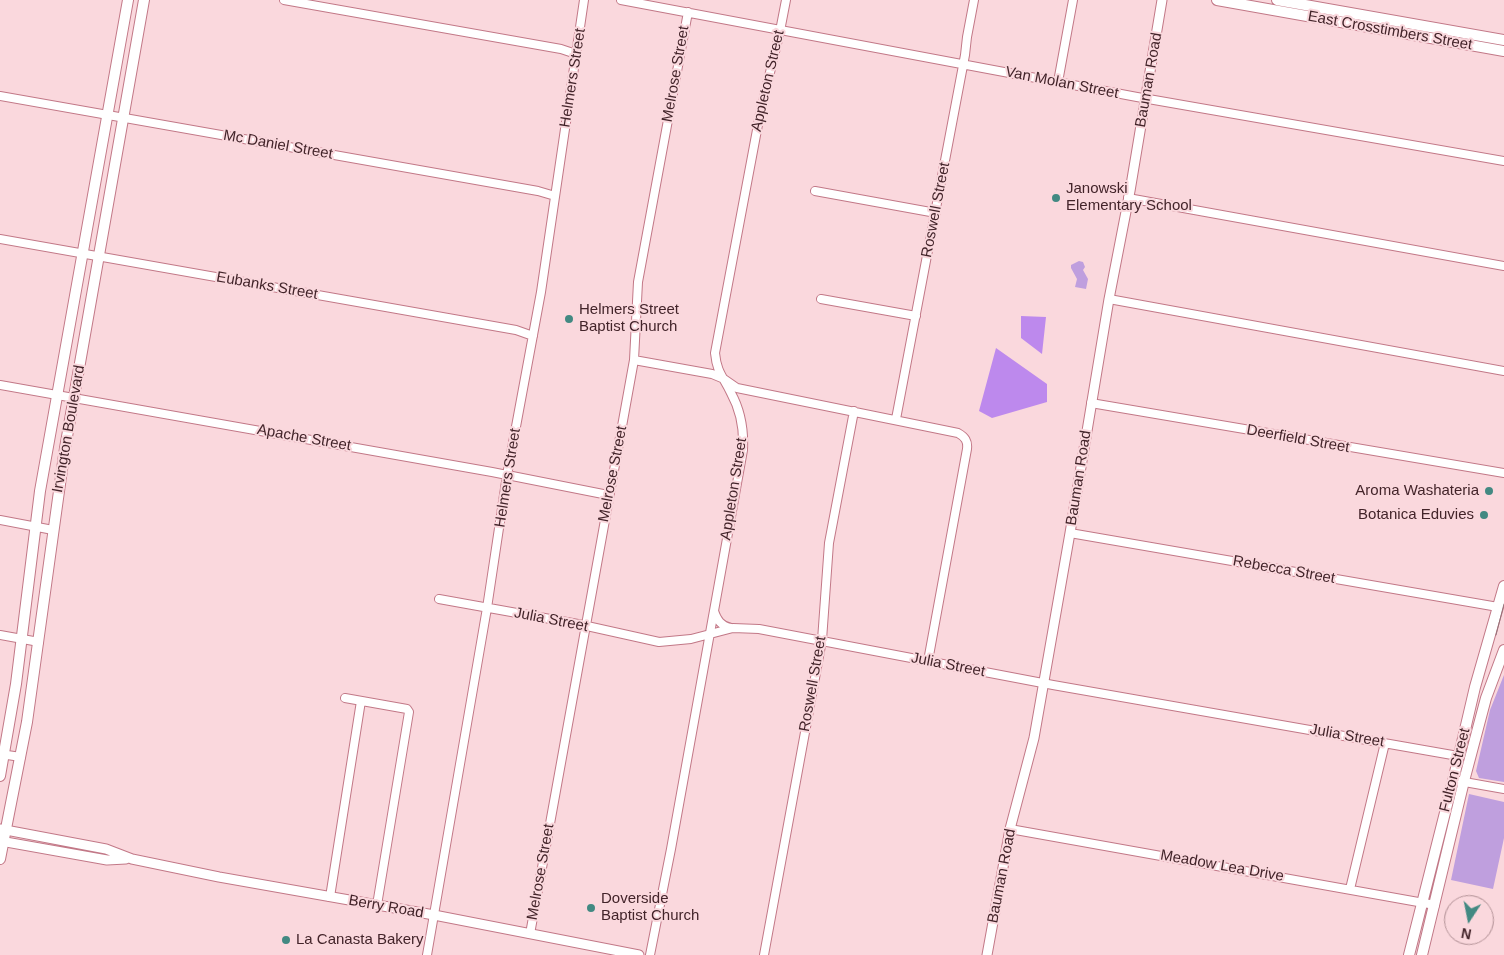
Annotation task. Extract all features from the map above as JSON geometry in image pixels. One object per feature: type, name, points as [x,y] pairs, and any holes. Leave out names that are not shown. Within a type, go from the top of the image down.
[{"type":"main road","name":"Irvington Boulevard","points":[[0,776],[2,754],[22,640],[35,526],[81,253],[128,0]]},
{"type":"main road","name":"Irvington Boulevard","points":[[0,860],[3,829],[21,758],[39,642],[53,530],[74,398],[144,0]]},
{"type":"main road","name":"East Crosstimbers Street","points":[[1217,0],[1259,4],[1434,33],[1504,40]]},
{"type":"main road","name":"East Crosstimbers Street","points":[[1277,0],[1346,18]]},
{"type":"main road","name":"East Crosstimbers Street","points":[[1434,33],[1504,51]]},
{"type":"main road","name":"Fulton Street","points":[[1409,955],[1483,657],[1504,586]]},
{"type":"main road","points":[[26,594],[30,608],[42,620]]},
{"type":"main road","points":[[1486,646],[1504,650]]},
{"type":"main road","name":"Fulton Street","points":[[1422,955],[1486,698],[1504,650]]},
{"type":"main road","points":[[1483,657],[1499,662]]},
{"type":"street","points":[[284,0],[561,49],[576,54]]},
{"type":"street","name":"Helmers Street","points":[[427,955],[487,608],[507,475],[533,336],[584,0]]},
{"type":"street","name":"Van Molan Street","points":[[621,0],[1146,99],[1504,161]]},
{"type":"street","name":"Appleton Street","points":[[650,955],[743,450],[742,420],[735,391],[714,371],[715,353],[760,114],[786,0]]},
{"type":"street","name":"Roswell Street","points":[[896,419],[936,213],[974,0]]},
{"type":"street","points":[[1058,82],[1073,0]]},
{"type":"street","name":"Bauman Road","points":[[987,955],[1010,829],[1030,756],[1070,533],[1108,299],[1146,99],[1162,0]]},
{"type":"street","name":"Melrose Street","points":[[530,934],[608,495],[634,360],[638,282],[688,12]]},
{"type":"street","name":"Mc Daniel Street","points":[[0,96],[538,191],[555,196]]},
{"type":"street","points":[[815,191],[936,213]]},
{"type":"street","points":[[1128,198],[1504,266]]},
{"type":"street","name":"Eubanks Street","points":[[0,238],[516,330],[533,336]]},
{"type":"street","points":[[821,299],[916,316]]},
{"type":"street","points":[[1108,299],[1504,371]]},
{"type":"street","points":[[634,360],[714,371]]},
{"type":"street","name":"Apache Street","points":[[0,385],[507,475],[608,495]]},
{"type":"street","points":[[735,391],[896,419],[958,433],[965,438],[967,449],[928,661]]},
{"type":"street","name":"Deerfield Street","points":[[1091,403],[1504,473]]},
{"type":"street","name":"Roswell Street","points":[[764,955],[822,640],[829,543],[854,411]]},
{"type":"street","points":[[0,520],[53,530]]},
{"type":"street","name":"Rebecca Street","points":[[1070,533],[1498,607]]},
{"type":"street","name":"Julia Street","points":[[440,599],[586,626],[659,642],[691,640],[733,628],[759,629],[1043,684],[1458,756]]},
{"type":"street","points":[[714,610],[717,620],[724,626],[733,628]]},
{"type":"street","points":[[0,635],[39,642]]},
{"type":"street","points":[[345,698],[407,709],[410,715],[377,905]]},
{"type":"street","points":[[330,897],[362,701]]},
{"type":"street","points":[[1350,889],[1385,743]]},
{"type":"street","points":[[2,754],[21,758]]},
{"type":"street","points":[[1453,781],[1464,781],[1504,789]]},
{"type":"street","name":"Berry Road","points":[[3,829],[106,850],[132,859],[640,955]]},
{"type":"street","name":"Meadow Lea Drive","points":[[1010,829],[1435,905]]},
{"type":"street","name":"Berry Road","points":[[2,841],[107,860],[132,859]]},
{"type":"shaded area","points":[[1079,261],[1083,262],[1085,267],[1083,270],[1088,279],[1086,289],[1075,287],[1077,279],[1071,265]]},
{"type":"shaded area","points":[[1021,316],[1046,317],[1042,354],[1021,338]]},
{"type":"shaded area","points":[[996,348],[1047,384],[1047,402],[992,418],[979,411]]},
{"type":"shaded area","points":[[1504,675],[1504,782],[1479,778],[1476,771],[1490,710]]},
{"type":"shaded area","points":[[1469,794],[1504,802],[1504,838],[1493,889],[1451,880]]},
{"type":"tram line","points":[[1496,635],[1504,604]]},
{"type":"place","name":"Janowski Elementary School","points":[[1056,198]]},
{"type":"place","name":"Helmers Street Baptist Church","points":[[569,319]]},
{"type":"place","name":"Aroma Washateria","points":[[1489,491]]},
{"type":"place","name":"Botanica Eduvies","points":[[1484,515]]},
{"type":"place","name":"Doverside Baptist Church","points":[[591,908]]},
{"type":"place","name":"La Canasta Bakery","points":[[286,940]]}]
